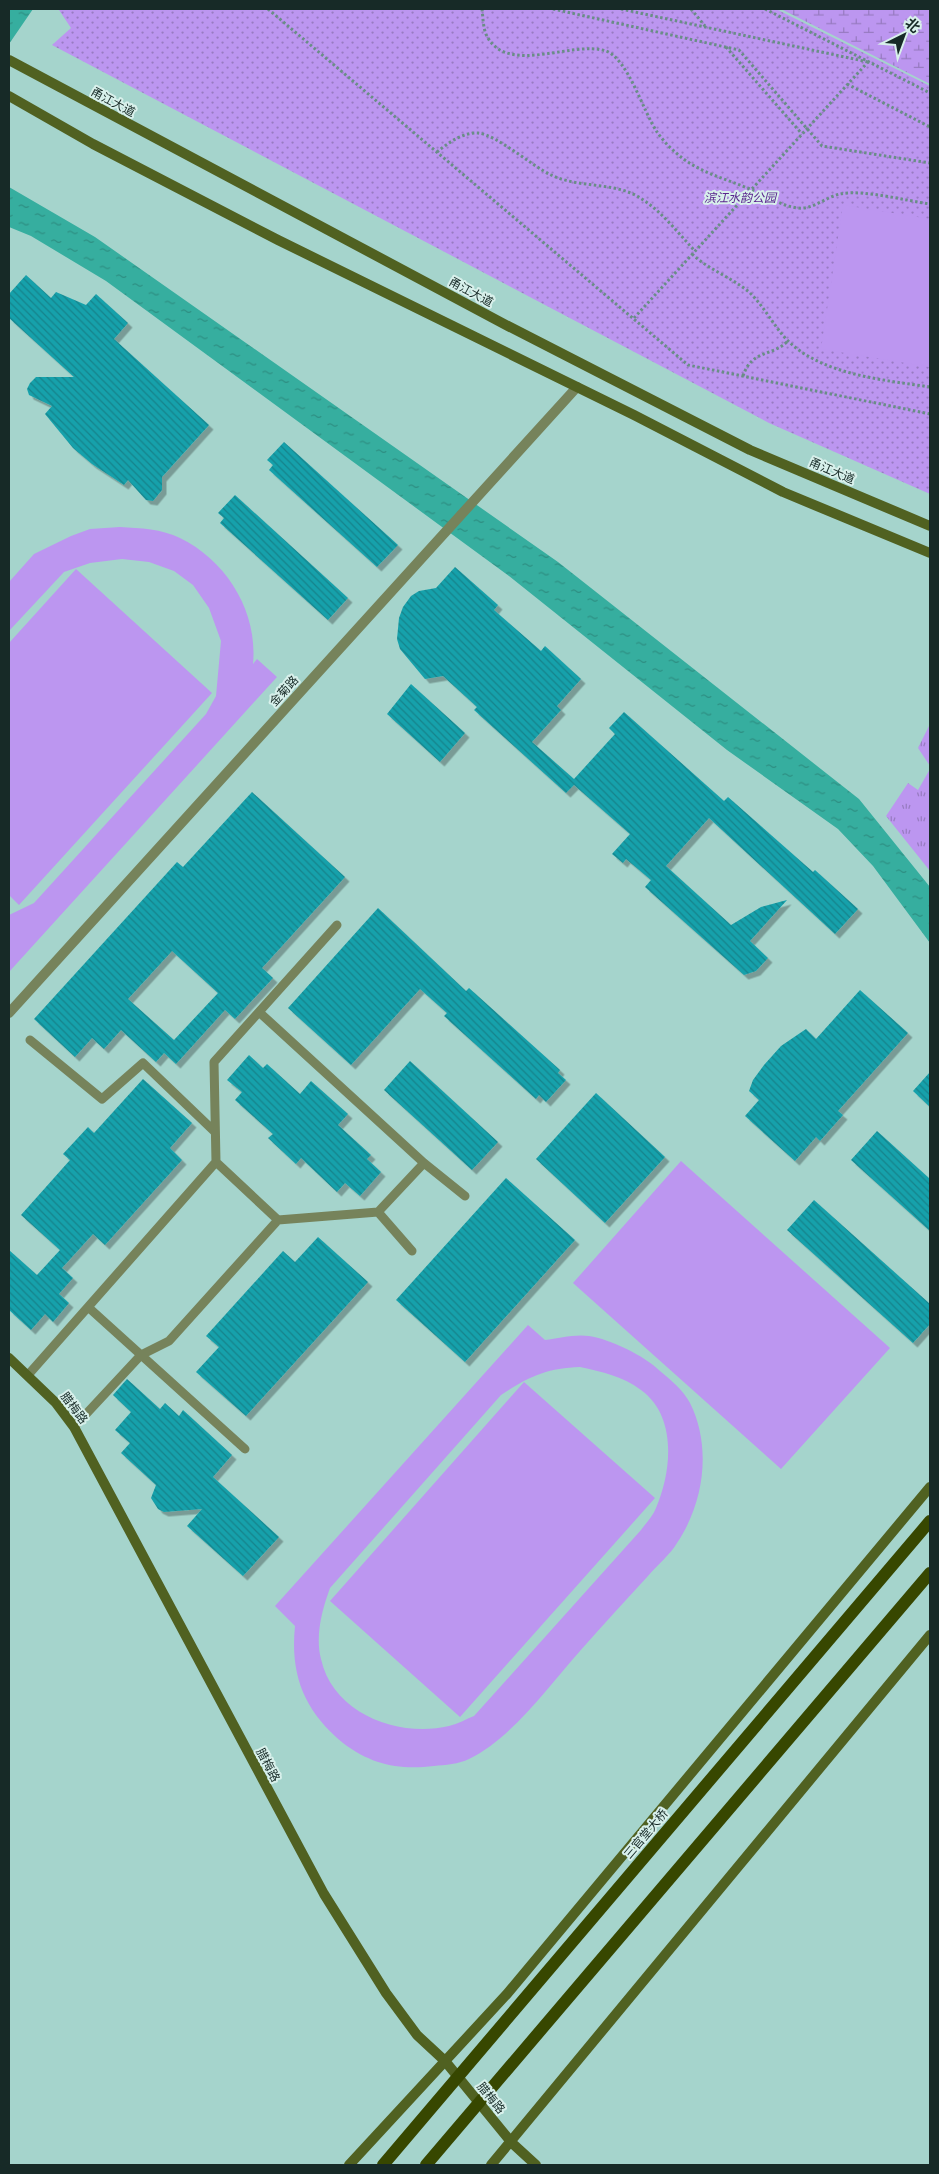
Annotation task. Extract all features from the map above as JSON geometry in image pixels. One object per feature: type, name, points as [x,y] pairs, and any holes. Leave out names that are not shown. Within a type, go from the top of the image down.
[{"type":"main road","name":"三官堂大桥","points":[[383,2165],[930,1521]]},
{"type":"main road","points":[[426,2165],[930,1574]]},
{"type":"street","name":"甬江大道","points":[[13,62],[508,326],[750,450],[930,526]]},
{"type":"street","points":[[9,96],[93,144],[269,235],[577,387],[783,492],[930,553]]},
{"type":"street","name":"金菊路","points":[[9,1013],[577,387]]},
{"type":"street","name":"腊梅路","points":[[9,1358],[28,1374],[56,1403],[74,1427],[324,1894],[386,1993],[417,2035],[445,2061],[512,2143],[536,2165]]},
{"type":"street","points":[[349,2165],[513,1986],[930,1487]]},
{"type":"street","points":[[491,2165],[512,2143],[930,1635]]},
{"type":"lane","points":[[28,1374],[216,1162],[214,1062],[337,925]]},
{"type":"lane","points":[[259,1012],[424,1163],[465,1196]]},
{"type":"lane","points":[[30,1040],[102,1099],[143,1063],[215,1132]]},
{"type":"lane","points":[[216,1162],[278,1220]]},
{"type":"lane","points":[[74,1427],[141,1355],[169,1341],[278,1220],[378,1212],[424,1163]]},
{"type":"lane","points":[[378,1212],[412,1251]]},
{"type":"lane","points":[[88,1307],[245,1448]]},
{"type":"path","points":[[268,9],[688,364],[930,414]]},
{"type":"path","points":[[482,9],[487,38],[499,50],[519,56],[589,48],[607,51],[621,61],[628,70],[633,87],[658,134],[674,152],[692,166],[707,174],[800,209],[841,194],[849,193],[930,204]]},
{"type":"path","points":[[553,9],[739,50],[822,146],[930,163]]},
{"type":"path","points":[[621,9],[868,62]]},
{"type":"path","points":[[691,9],[705,27]]},
{"type":"path","points":[[765,9],[930,93]]},
{"type":"path","points":[[726,47],[802,134]]},
{"type":"path","points":[[634,318],[868,62]]},
{"type":"path","points":[[847,84],[930,127]]},
{"type":"path","points":[[437,152],[457,139],[478,133],[495,140],[552,175],[569,182],[618,189],[636,195],[665,219],[701,262],[736,281],[753,296],[788,340],[811,356],[839,370],[868,377],[930,387]]},
{"type":"path","points":[[743,376],[747,364],[756,357],[782,346],[788,340]]},
{"type":"green space","name":"滨江水韵公园","points":[[60,9],[776,9],[930,86],[930,494],[769,423],[52,45],[71,28]]},
{"type":"green space","points":[[781,9],[930,9],[930,84]]},
{"type":"green space","points":[[843,205],[930,219],[930,367],[821,349]]},
{"type":"green space","points":[[120,527],[151,530],[173,535],[197,548],[212,560],[236,590],[244,607],[253,645],[253,664],[257,659],[277,677],[9,972],[9,915],[34,903],[206,714],[216,696],[221,641],[209,608],[193,585],[174,571],[149,562],[122,559],[90,563],[64,572],[9,631],[9,582],[34,554],[90,529]]},
{"type":"green space","points":[[76,569],[212,693],[19,905],[9,895],[9,643]]},
{"type":"green space","points":[[930,724],[930,766],[918,748]]},
{"type":"green space","points":[[930,769],[930,871],[886,816],[908,783],[918,790]]},
{"type":"green space","points":[[681,1161],[890,1348],[781,1469],[573,1283]]},
{"type":"green space","points":[[528,1325],[545,1340],[589,1336],[627,1349],[654,1365],[680,1390],[690,1403],[697,1420],[701,1438],[702,1474],[694,1510],[677,1543],[529,1711],[485,1750],[465,1761],[421,1767],[397,1766],[375,1761],[343,1743],[318,1718],[302,1691],[295,1660],[295,1626],[275,1606]],"holes":[[[580,1367],[612,1375],[634,1385],[653,1401],[661,1414],[666,1429],[668,1461],[661,1493],[651,1517],[474,1716],[449,1726],[430,1729],[410,1728],[390,1725],[371,1718],[354,1708],[339,1694],[328,1678],[319,1650],[320,1623],[330,1588],[501,1395],[529,1378],[558,1369]]]},
{"type":"green space","points":[[524,1382],[655,1498],[460,1717],[330,1601]]},
{"type":"water","points":[[9,9],[33,9],[9,44]]},
{"type":"water","points":[[9,187],[95,237],[558,562],[859,799],[930,887],[930,943],[873,866],[838,829],[727,750],[509,576],[106,281],[31,236],[9,227]]},
{"type":"building","points":[[26,275],[51,298],[56,292],[86,305],[96,294],[128,323],[114,339],[209,425],[162,477],[162,490],[153,501],[146,500],[128,480],[124,485],[92,464],[73,448],[45,414],[52,406],[29,395],[27,389],[36,377],[74,377],[9,318],[9,294]]},
{"type":"building","points":[[284,442],[398,545],[377,567],[269,470],[273,465],[267,460]]},
{"type":"building","points":[[235,495],[348,598],[328,620],[220,523],[224,518],[218,513]]},
{"type":"building","points":[[455,567],[498,605],[494,610],[541,651],[545,646],[581,679],[557,706],[561,710],[532,742],[574,779],[615,734],[609,728],[624,712],[724,801],[728,797],[858,909],[835,934],[709,818],[666,866],[731,925],[761,907],[787,900],[750,941],[768,958],[756,971],[744,975],[645,887],[651,880],[626,859],[623,863],[612,854],[630,834],[574,785],[566,793],[474,710],[477,707],[443,676],[425,679],[400,649],[397,639],[399,618],[403,607],[411,596],[419,591],[436,588]]},
{"type":"building","points":[[411,684],[465,733],[440,762],[387,714]]},
{"type":"building","points":[[252,792],[345,877],[262,968],[273,978],[235,1019],[225,1010],[176,1064],[164,1053],[156,1062],[121,1030],[104,1049],[92,1038],[75,1057],[34,1019],[177,862],[183,867]],"holes":[[[172,951],[218,993],[174,1040],[128,999]]]},
{"type":"building","points":[[378,908],[466,991],[469,988],[560,1070],[558,1073],[566,1080],[546,1102],[539,1095],[536,1099],[444,1016],[447,1013],[420,989],[351,1065],[288,1008]]},
{"type":"building","points":[[860,990],[908,1033],[838,1111],[843,1115],[820,1141],[816,1137],[795,1161],[745,1116],[759,1100],[749,1091],[753,1080],[781,1046],[806,1029],[816,1039]]},
{"type":"building","points":[[249,1055],[263,1068],[267,1064],[300,1094],[311,1081],[348,1114],[338,1125],[371,1155],[367,1159],[381,1172],[360,1196],[345,1183],[337,1192],[301,1158],[296,1164],[268,1138],[273,1134],[235,1100],[242,1092],[227,1080]]},
{"type":"building","points":[[410,1061],[498,1142],[472,1170],[384,1090]]},
{"type":"building","points":[[930,1072],[930,1107],[913,1091]]},
{"type":"building","points":[[143,1079],[192,1123],[170,1148],[182,1160],[105,1245],[93,1234],[62,1268],[73,1278],[59,1294],[69,1303],[53,1322],[45,1314],[31,1330],[9,1310],[9,1250],[37,1275],[60,1250],[21,1215],[70,1160],[63,1154],[88,1127],[94,1133]]},
{"type":"building","points":[[596,1093],[665,1157],[605,1223],[536,1159]]},
{"type":"building","points":[[877,1131],[930,1179],[930,1231],[851,1160]]},
{"type":"building","points":[[506,1178],[575,1240],[465,1362],[396,1300]]},
{"type":"building","points":[[814,1200],[930,1304],[930,1324],[913,1343],[787,1230]]},
{"type":"building","points":[[318,1237],[368,1282],[246,1416],[196,1372],[219,1347],[206,1336],[283,1251],[295,1262]]},
{"type":"building","points":[[127,1379],[160,1409],[165,1403],[179,1416],[183,1410],[232,1455],[213,1477],[279,1537],[243,1576],[187,1526],[202,1509],[164,1512],[158,1509],[151,1498],[156,1485],[121,1453],[130,1443],[115,1430],[131,1412],[113,1395]]}]
